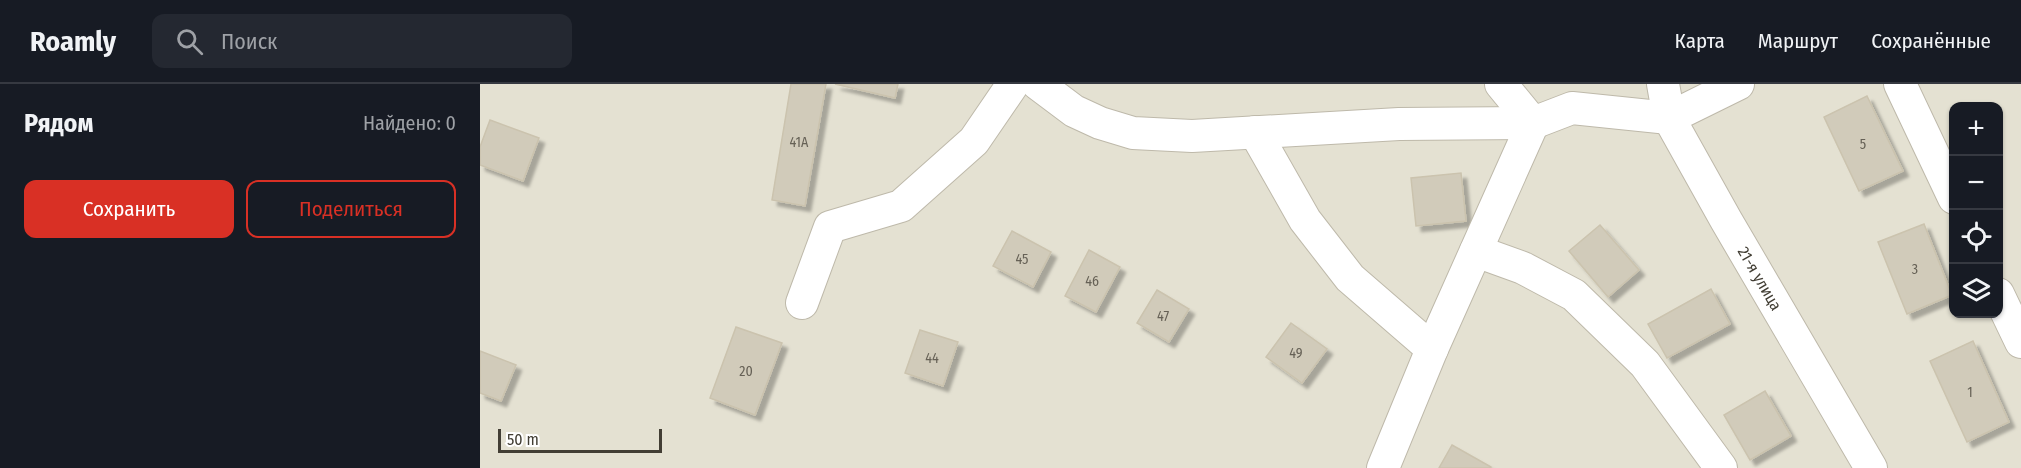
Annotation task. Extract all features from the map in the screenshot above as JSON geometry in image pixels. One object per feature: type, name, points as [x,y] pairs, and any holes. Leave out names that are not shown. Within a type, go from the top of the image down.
[{"type":"street","points":[[802,303],[830,227],[901,206],[974,141],[1013,84]]},
{"type":"street","points":[[1038,84],[1074,111],[1100,123],[1133,133],[1192,136],[1399,124],[1533,123],[1572,108],[1669,117],[1738,84]]},
{"type":"street","points":[[1501,84],[1533,123]]},
{"type":"street","name":"21-я улица","points":[[1664,84],[1669,117],[1726,220],[1871,468]]},
{"type":"street","points":[[1900,84],[1949,189]]},
{"type":"street","points":[[1383,468],[1432,348],[1533,123]]},
{"type":"street","points":[[1255,132],[1305,220],[1350,278],[1432,348]]},
{"type":"street","points":[[1476,251],[1523,268],[1574,295],[1645,364],[1720,468]]},
{"type":"street","points":[[2003,304],[2021,342]]},
{"type":"shaded area","points":[[480,84],[2021,84],[2021,468],[480,468]]},
{"type":"building","points":[[791,84],[826,84],[805,206],[772,200]]},
{"type":"building","points":[[835,84],[898,84],[895,98]]},
{"type":"building","points":[[1867,96],[1903,171],[1859,191],[1824,117]]},
{"type":"building","points":[[490,120],[539,138],[523,181],[480,165],[480,147]]},
{"type":"building","points":[[1461,173],[1466,221],[1416,226],[1411,178]]},
{"type":"building","points":[[1924,224],[1949,287],[1949,296],[1907,314],[1878,242]]},
{"type":"building","points":[[1600,225],[1639,270],[1608,297],[1569,251]]},
{"type":"building","points":[[1012,231],[1051,252],[1033,287],[993,266]]},
{"type":"building","points":[[1089,250],[1120,267],[1096,312],[1065,296]]},
{"type":"building","points":[[1711,289],[1730,324],[1667,358],[1648,324]]},
{"type":"building","points":[[1157,290],[1189,309],[1169,342],[1137,323]]},
{"type":"building","points":[[1291,323],[1327,349],[1302,383],[1266,357]]},
{"type":"building","points":[[736,327],[782,343],[755,415],[710,398]]},
{"type":"building","points":[[920,330],[958,342],[943,386],[905,373]]},
{"type":"building","points":[[1973,341],[2009,422],[1967,442],[1930,361]]},
{"type":"building","points":[[480,351],[516,365],[501,401],[480,393]]},
{"type":"building","points":[[1765,391],[1791,436],[1750,460],[1724,415]]},
{"type":"building","points":[[1452,445],[1491,467],[1491,468],[1439,468]]}]
